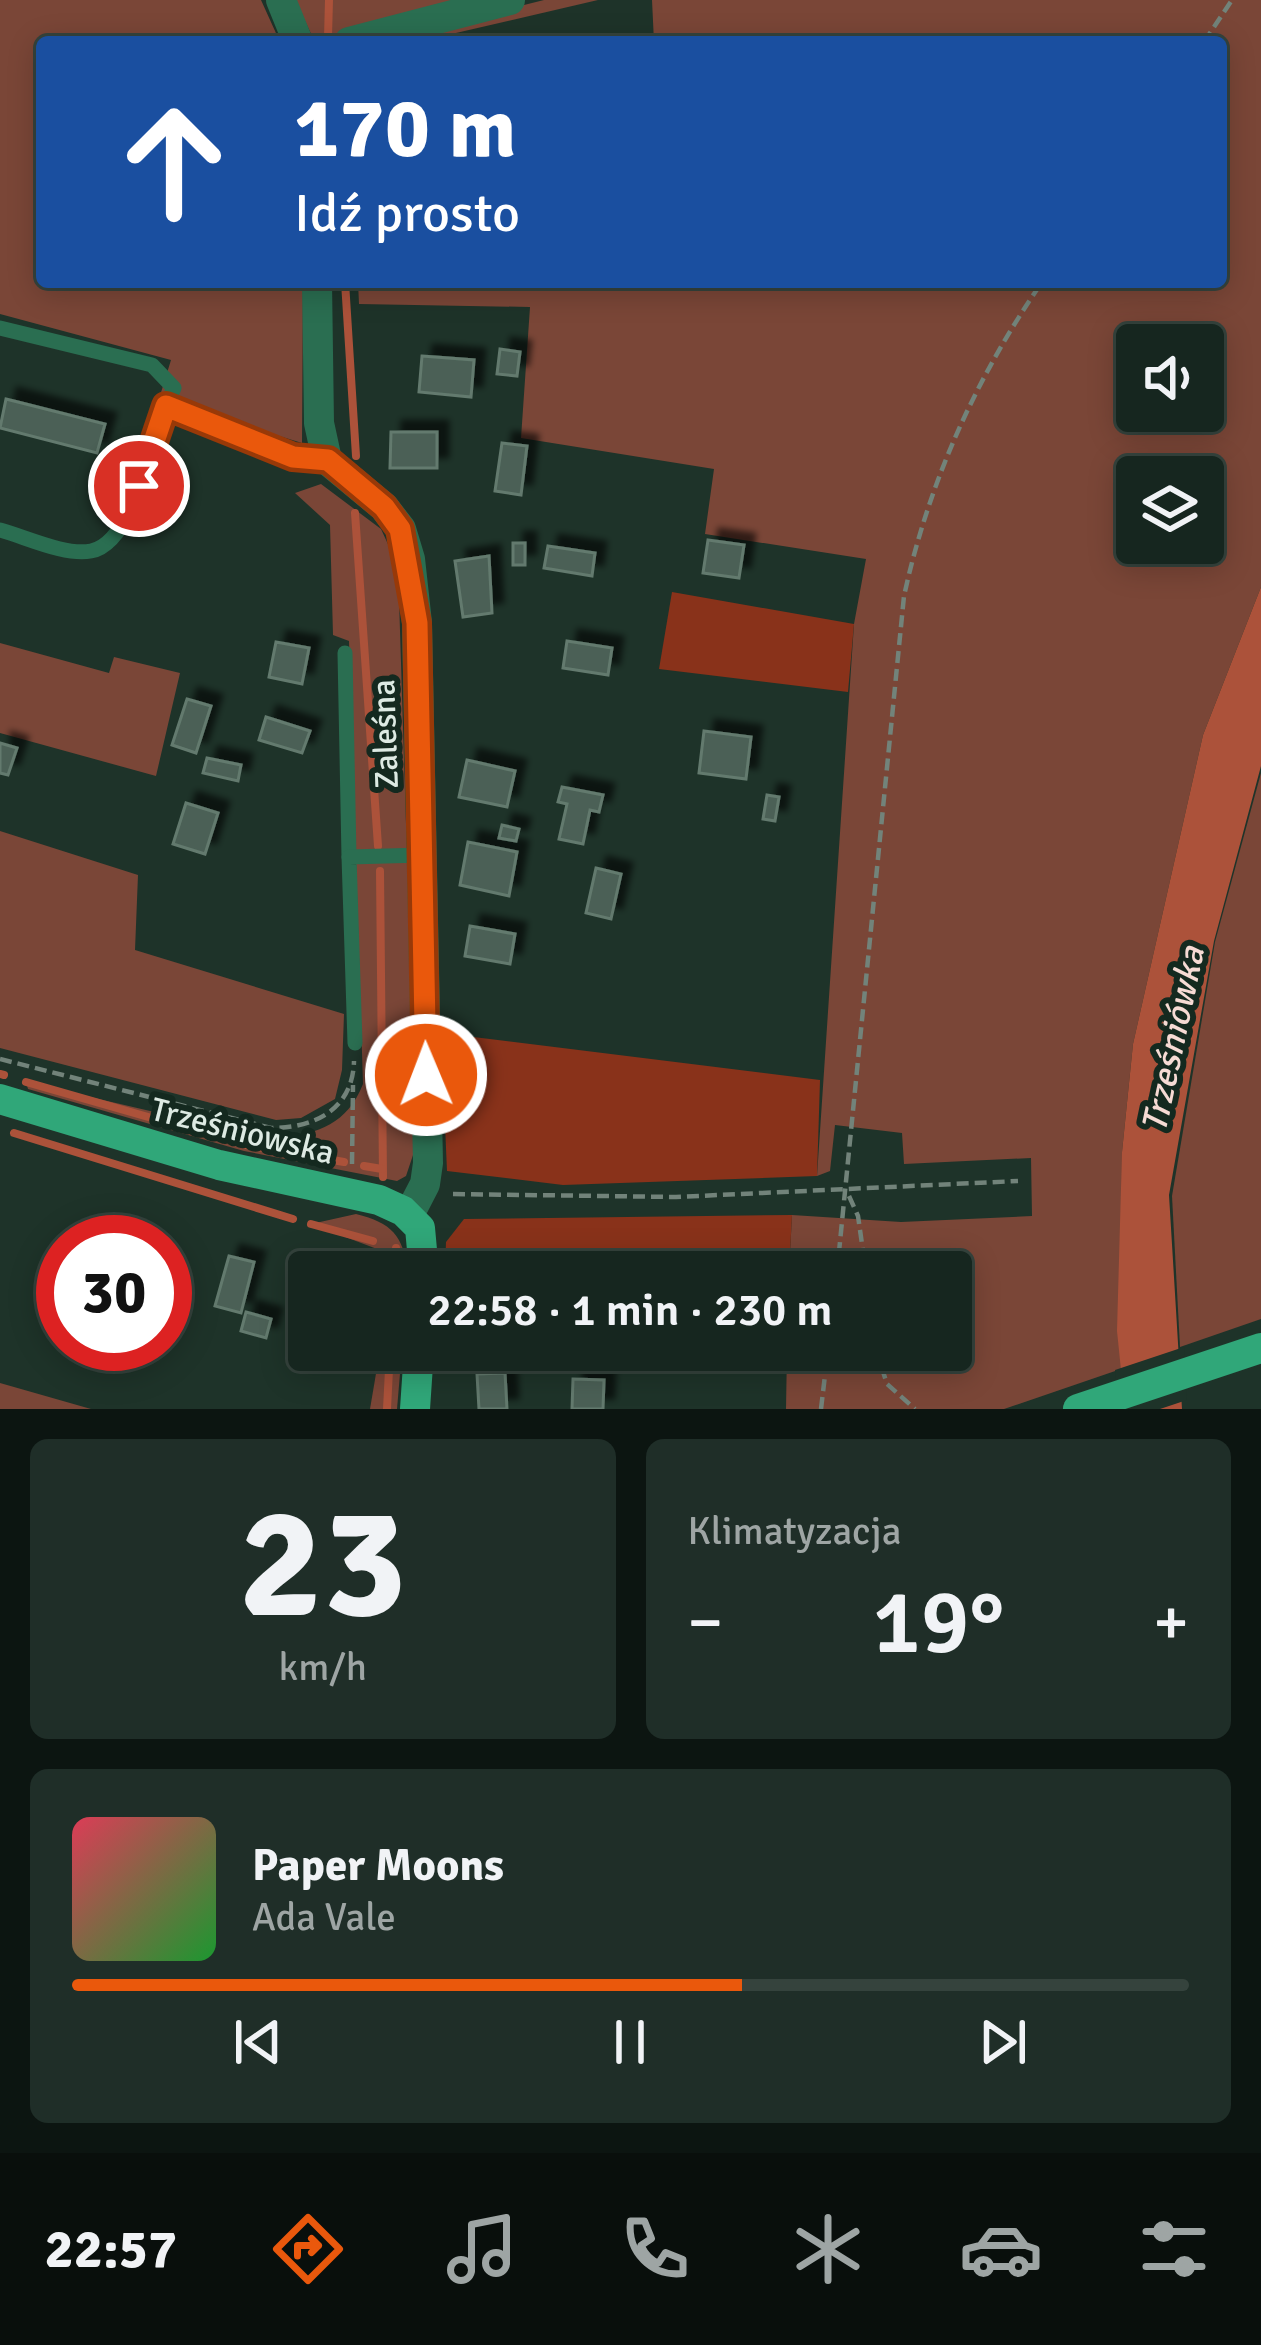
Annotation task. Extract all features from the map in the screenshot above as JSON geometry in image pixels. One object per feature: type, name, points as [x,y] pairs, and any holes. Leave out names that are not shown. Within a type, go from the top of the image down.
[{"type":"main road","name":"Trześniowska","points":[[0,1099],[195,1158],[391,1204],[409,1215]]},
{"type":"main road","points":[[409,1215],[423,1237],[423,1251]]},
{"type":"main road","points":[[1078,1409],[1261,1348]]},
{"type":"main road","points":[[416,1409],[418,1371]]},
{"type":"street","points":[[281,0],[296,36]]},
{"type":"street","points":[[372,36],[510,0]]},
{"type":"street","points":[[317,288],[319,423],[328,460]]},
{"type":"street","name":"Zaleśna","points":[[328,460],[384,507],[400,529],[410,559],[423,855],[425,1184],[409,1215]]},
{"type":"lane","points":[[0,328],[152,365],[174,388],[126,523],[112,541],[93,551],[75,550],[0,530]]},
{"type":"lane","points":[[166,406],[293,457],[328,460]]},
{"type":"lane","points":[[345,653],[355,1043]]},
{"type":"lane","points":[[349,857],[423,855]]},
{"type":"path","points":[[1208,36],[1232,0]]},
{"type":"path","points":[[840,1251],[894,661],[910,566],[971,398],[1038,288]]},
{"type":"path","points":[[349,1194],[355,1043]]},
{"type":"path","points":[[0,1059],[271,1128],[316,1121],[344,1100],[353,1079]]},
{"type":"path","points":[[425,1184],[476,1196],[847,1191],[1018,1181]]},
{"type":"path","points":[[847,1191],[859,1216],[863,1251]]},
{"type":"path","points":[[821,1409],[826,1371]]},
{"type":"path","points":[[883,1371],[887,1384],[915,1409]]},
{"type":"shaded area","points":[[0,0],[261,0],[277,36],[36,36],[36,288],[303,288],[302,443],[159,399],[171,360],[0,314]]},
{"type":"shaded area","points":[[295,0],[483,0],[331,36],[312,36]]},
{"type":"shaded area","points":[[544,0],[598,0],[443,36],[401,36]]},
{"type":"shaded area","points":[[652,0],[1261,0],[1261,587],[1203,735],[1133,1044],[1122,1152],[1121,1369],[1004,1409],[786,1409],[787,1371],[972,1371],[972,1251],[790,1251],[792,1215],[901,1222],[1032,1216],[1031,1158],[904,1164],[902,1133],[835,1125],[830,1171],[817,1176],[854,624],[866,559],[705,534],[714,469],[521,438],[530,307],[359,304],[358,288],[1227,288],[1227,36],[654,36]]},
{"type":"shaded area","points":[[321,484],[381,529],[398,566],[416,1146],[406,1176],[397,1181],[244,1151],[28,1089],[26,1082],[279,1141],[330,1124],[349,1109],[363,1084],[349,641],[333,635],[330,525],[295,493]]},
{"type":"shaded area","points":[[672,592],[854,624],[848,692],[659,669]]},
{"type":"shaded area","points":[[0,643],[109,673],[114,657],[180,673],[156,776],[0,733]]},
{"type":"shaded area","points":[[1261,773],[1261,1319],[1180,1347],[1172,1196],[1215,942]]},
{"type":"shaded area","points":[[0,831],[138,875],[135,950],[344,1014],[342,1070],[335,1099],[301,1118],[276,1120],[0,1048]]},
{"type":"shaded area","points":[[441,1033],[820,1080],[817,1176],[563,1185],[447,1171]]},
{"type":"shaded area","points":[[356,1214],[394,1232],[403,1251],[382,1251],[311,1224]]},
{"type":"shaded area","points":[[792,1215],[790,1251],[446,1251],[446,1242],[464,1219]]},
{"type":"shaded area","points":[[376,1371],[400,1371],[397,1409],[370,1409]]},
{"type":"shaded area","points":[[0,1383],[91,1409],[0,1409]]},
{"type":"water","name":"Trześniówka","points":[[1261,587],[1261,766],[1214,941],[1169,1195],[1182,1409],[1125,1409],[1117,1331],[1122,1152],[1133,1044],[1203,735]]},
{"type":"pier","points":[[1184,1347],[1187,1400],[1160,1409],[1119,1409],[1115,1370]]},
{"type":"building","points":[[500,349],[520,352],[517,376],[497,374]]},
{"type":"building","points":[[422,356],[474,360],[471,397],[419,392]]},
{"type":"building","points":[[6,399],[105,424],[97,453],[0,428]]},
{"type":"building","points":[[391,432],[437,432],[437,468],[390,468]]},
{"type":"building","points":[[502,443],[527,446],[521,495],[495,491]]},
{"type":"building","points":[[708,540],[744,545],[739,578],[703,573]]},
{"type":"building","points":[[513,543],[525,543],[525,565],[513,565]]},
{"type":"building","points":[[548,546],[595,553],[592,576],[544,568]]},
{"type":"building","points":[[489,556],[492,613],[463,617],[455,561]]},
{"type":"building","points":[[567,641],[612,648],[608,675],[563,668]]},
{"type":"building","points":[[276,642],[309,648],[302,684],[269,677]]},
{"type":"building","points":[[187,699],[211,706],[196,753],[172,745]]},
{"type":"building","points":[[266,717],[310,731],[302,753],[259,740]]},
{"type":"building","points":[[704,731],[751,737],[746,779],[699,773]]},
{"type":"building","points":[[0,743],[17,748],[8,775],[0,773]]},
{"type":"building","points":[[207,758],[241,765],[238,781],[203,773]]},
{"type":"building","points":[[467,760],[515,771],[507,807],[459,797]]},
{"type":"building","points":[[562,787],[603,795],[599,812],[590,810],[583,844],[559,839],[567,804],[558,802]]},
{"type":"building","points":[[767,795],[779,797],[775,821],[763,819]]},
{"type":"building","points":[[186,803],[218,813],[205,854],[173,844]]},
{"type":"building","points":[[502,825],[519,829],[516,841],[499,838]]},
{"type":"building","points":[[468,842],[517,852],[509,896],[460,885]]},
{"type":"building","points":[[596,868],[621,874],[611,919],[586,913]]},
{"type":"building","points":[[470,926],[515,934],[510,964],[465,956]]},
{"type":"building","points":[[229,1256],[254,1262],[241,1313],[215,1306]]},
{"type":"building","points":[[246,1312],[271,1319],[266,1338],[241,1331]]},
{"type":"building","points":[[505,1373],[507,1409],[479,1409],[477,1374]]},
{"type":"building","points":[[573,1379],[604,1380],[603,1409],[572,1409]]},
{"type":"waterway","points":[[328,36],[329,0]]},
{"type":"waterway","points":[[345,288],[356,456]]},
{"type":"waterway","points":[[355,513],[378,846]]},
{"type":"waterway","points":[[380,871],[383,1177]]},
{"type":"waterway","points":[[0,1074],[4,1075]]},
{"type":"waterway","points":[[26,1082],[246,1145],[344,1162]]},
{"type":"waterway","points":[[14,1133],[293,1219]]},
{"type":"waterway","points":[[364,1166],[382,1169]]},
{"type":"waterway","points":[[311,1224],[373,1241]]},
{"type":"waterway","points":[[387,1409],[389,1371]]},
{"type":"route","points":[[139,486],[166,406],[293,457],[328,460],[384,507],[400,529],[410,559],[417,623],[426,1075]]}]
